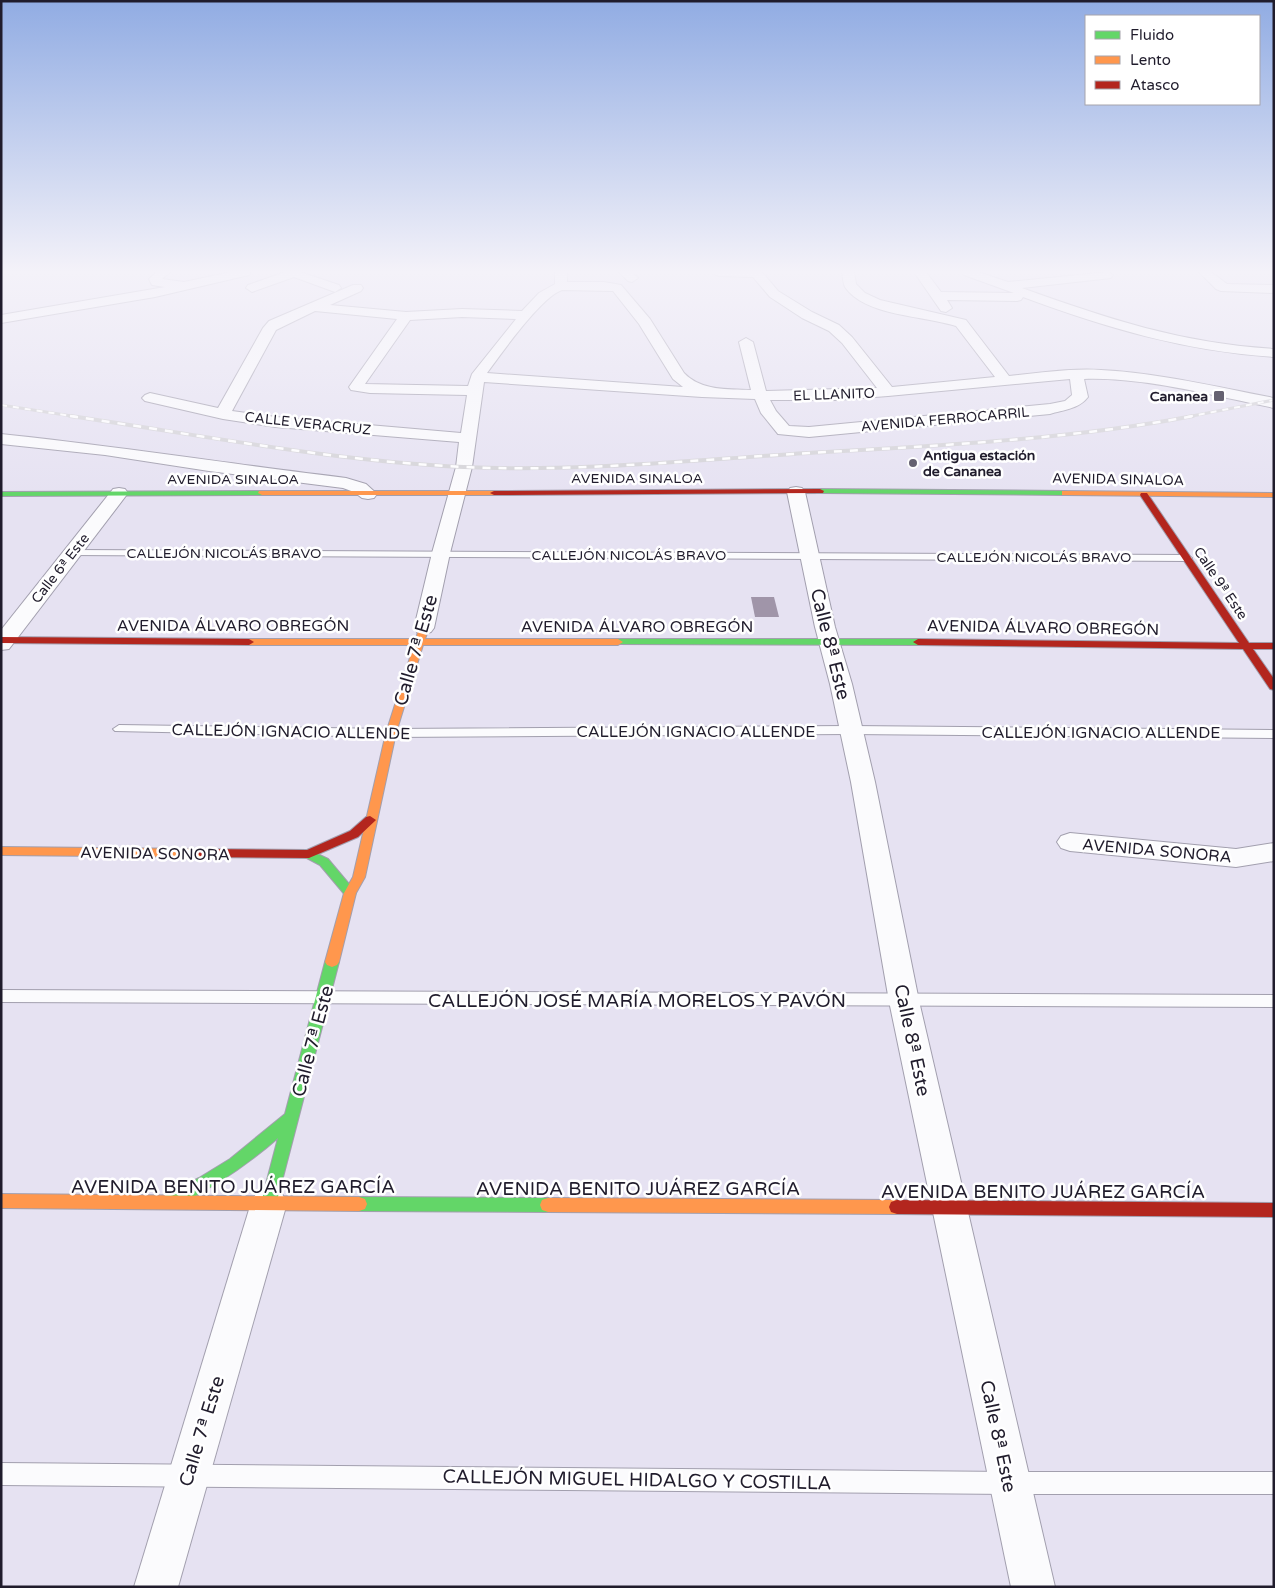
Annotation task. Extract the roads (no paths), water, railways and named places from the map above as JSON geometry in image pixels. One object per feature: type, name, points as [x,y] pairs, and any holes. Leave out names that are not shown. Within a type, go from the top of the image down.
[{"type":"street","points":[[222,414],[260,346]]},
{"type":"street","points":[[383,346],[356,387],[370,389],[476,384],[571,383],[655,391],[712,393]]},
{"type":"street","points":[[476,384],[499,346]]},
{"type":"street","name":"EL LLANITO","points":[[660,346],[678,376],[686,383],[712,393],[816,395],[888,392],[1076,374],[1124,376],[1274,403]]},
{"type":"street","points":[[747,346],[760,395]]},
{"type":"street","points":[[852,346],[888,392]]},
{"type":"street","points":[[979,346],[1005,380]]},
{"type":"street","points":[[1205,346],[1236,351],[1274,353]]},
{"type":"street","name":"AVENIDA FERROCARRIL","points":[[760,395],[769,413],[784,431],[809,432],[1050,409],[1070,404],[1080,397],[1076,374]]},
{"type":"street","name":"Calle 7ª Este","points":[[156,1587],[269,1204],[350,893],[359,877],[369,835],[370,820],[391,733],[423,631],[441,553],[458,494],[476,384]]},
{"type":"street","name":"CALLE VERACRUZ","points":[[150,398],[222,414],[286,422],[468,438]]},
{"type":"street","points":[[1,439],[104,450],[209,466],[339,482],[360,488],[368,494]]},
{"type":"street","name":"AVENIDA SINALOA","points":[[1,494],[458,494],[796,492],[837,490],[1274,495]]},
{"type":"street","name":"Calle 8ª Este","points":[[796,492],[826,630],[851,730],[881,871],[904,1001],[1033,1587]]},
{"type":"street","name":"Calle 6ª Este","points":[[5,635],[119,493]]},
{"type":"street","name":"Calle 9ª Este","points":[[1144,495],[1187,558],[1229,629],[1246,646],[1274,687]]},
{"type":"street","points":[[5,635],[35,626]]},
{"type":"street","points":[[158,641],[164,626]]},
{"type":"street","points":[[560,642],[563,627]]},
{"type":"street","points":[[1229,629],[1254,629]]},
{"type":"street","name":"AVENIDA ÁLVARO OBREGÓN","points":[[5,635],[158,641],[423,631],[560,642],[826,630],[1274,646]]},
{"type":"street","name":"AVENIDA SONORA","points":[[1,851],[309,854],[354,834],[370,820]]},
{"type":"street","name":"AVENIDA SONORA","points":[[1070,842],[1236,858],[1274,852]]},
{"type":"street","points":[[309,854],[324,862],[350,893]]},
{"type":"street","points":[[164,1203],[198,1189],[233,1169],[258,1149],[293,1116]]},
{"type":"street","name":"AVENIDA BENITO JUÁREZ GARCÍA","points":[[1,1201],[1274,1210]]},
{"type":"lane","name":"CALLEJÓN NICOLÁS BRAVO","points":[[71,552],[1187,558]]},
{"type":"lane","name":"CALLEJÓN IGNACIO ALLENDE","points":[[119,730],[391,733],[851,730],[1274,734]]},
{"type":"lane","name":"CALLEJÓN JOSÉ MARÍA MORELOS Y PAVÓN","points":[[1,996],[904,1001],[1274,1000]]},
{"type":"lane","name":"CALLEJÓN MIGUEL HIDALGO Y COSTILLA","points":[[1,1474],[1009,1483],[1274,1483]]},
{"type":"railway","points":[[1188,417],[1274,400]]},
{"type":"railway","points":[[1,405],[78,417]]},
{"type":"railway","points":[[70,416],[365,459],[415,464],[505,468],[628,465],[943,445],[1044,437],[1188,417]]},
{"type":"railway","points":[[1188,417],[1193,416]]},
{"type":"place","name":"Cananea","points":[[1219,396]]},
{"type":"place","name":"Antigua estación de Cananea","points":[[913,463]]}]
